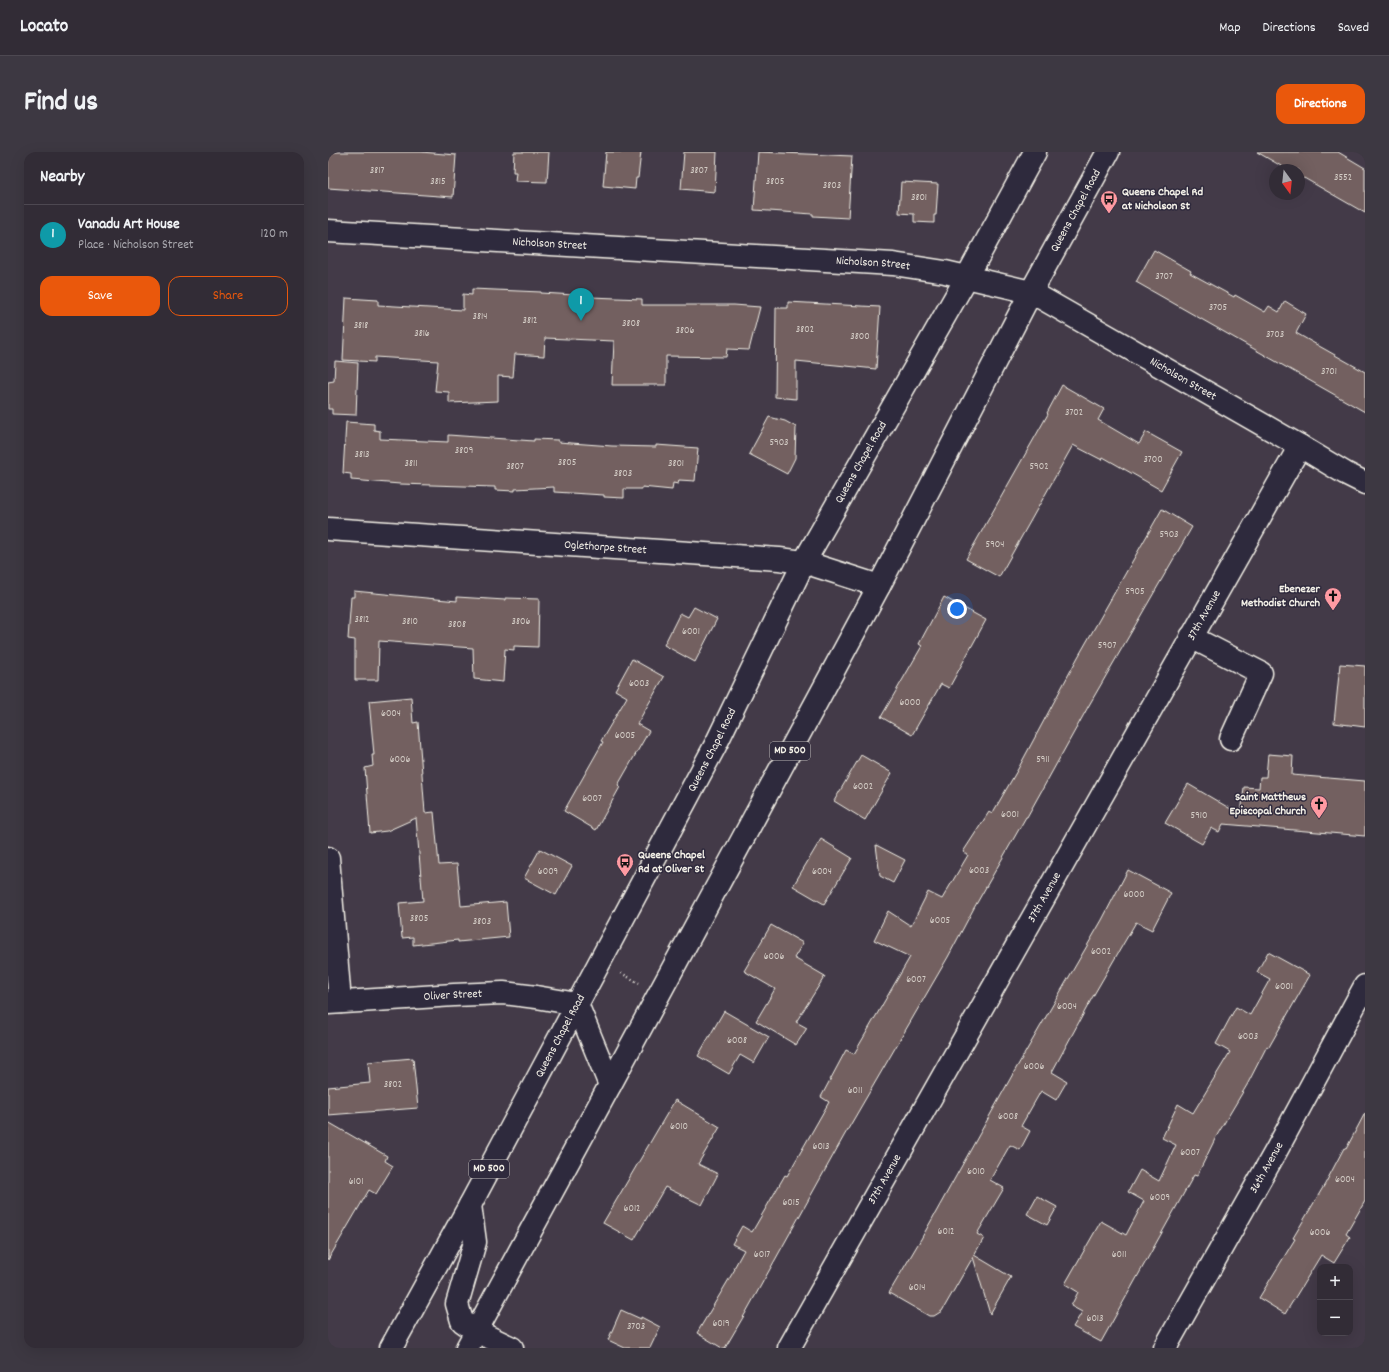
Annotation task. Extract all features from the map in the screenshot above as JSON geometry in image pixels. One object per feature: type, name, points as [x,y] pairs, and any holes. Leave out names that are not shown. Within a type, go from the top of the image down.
[{"type":"street","name":"Queens Chapel Road","points":[[391,1348],[470,1205],[715,746],[804,562],[967,277],[1035,152]]},
{"type":"street","name":"Queens Chapel Road","points":[[472,1339],[879,586],[1031,292],[1108,152]]},
{"type":"street","name":"Nicholson Street","points":[[328,231],[893,264],[945,272],[1031,292],[1300,446],[1345,474],[1365,483]]},
{"type":"street","name":"37th Avenue","points":[[789,1348],[1300,446]]},
{"type":"street","name":"Oglethorpe Street","points":[[328,529],[804,562],[879,586]]},
{"type":"street","points":[[1191,637],[1262,673],[1231,739]]},
{"type":"street","points":[[328,858],[334,1003]]},
{"type":"street","name":"36th Avenue","points":[[1165,1348],[1276,1151],[1365,986]]},
{"type":"street","name":"Oliver Street","points":[[334,1003],[503,993],[577,1004]]},
{"type":"street","points":[[577,1004],[610,1085]]},
{"type":"street","points":[[470,1205],[475,1242],[457,1304],[462,1321],[472,1339],[512,1348]]},
{"type":"path","points":[[616,970],[643,985]]},
{"type":"building","points":[[328,152],[421,152],[456,155],[453,197],[328,188]]},
{"type":"building","points":[[514,152],[549,152],[547,182],[515,181],[516,172],[513,172]]},
{"type":"building","points":[[606,152],[641,152],[638,178],[636,178],[635,189],[603,186]]},
{"type":"building","points":[[684,152],[717,152],[715,192],[681,189]]},
{"type":"building","points":[[758,152],[852,156],[848,218],[754,210]]},
{"type":"building","points":[[1257,152],[1338,152],[1365,168],[1365,213],[1305,179],[1305,164],[1278,164]]},
{"type":"building","points":[[901,182],[938,184],[934,223],[914,222],[914,214],[899,213]]},
{"type":"building","points":[[1154,250],[1191,271],[1190,273],[1234,297],[1235,295],[1265,312],[1269,306],[1279,312],[1285,301],[1306,314],[1296,333],[1365,372],[1365,412],[1136,282]]},
{"type":"building","points":[[472,289],[642,299],[642,305],[734,305],[760,307],[749,350],[727,349],[726,357],[666,356],[666,385],[612,385],[614,341],[545,338],[544,356],[515,354],[513,377],[498,376],[498,401],[449,403],[449,392],[435,391],[438,361],[375,357],[375,362],[343,360],[346,298],[378,300],[378,305],[463,310],[463,294],[472,295]]},
{"type":"building","points":[[788,302],[880,307],[876,369],[796,361],[796,399],[775,397],[776,308],[788,308]]},
{"type":"building","points":[[335,361],[358,363],[356,415],[332,414],[332,409],[328,409],[328,382],[334,381]]},
{"type":"building","points":[[1062,385],[1104,409],[1098,420],[1139,444],[1146,432],[1182,452],[1161,490],[1103,457],[1102,460],[1073,445],[999,577],[966,559],[1048,414],[1047,413]]},
{"type":"building","points":[[769,417],[785,421],[796,427],[795,458],[787,474],[749,454]]},
{"type":"building","points":[[346,422],[374,424],[374,430],[380,431],[380,439],[448,442],[448,435],[534,441],[534,439],[558,440],[558,442],[612,446],[656,447],[656,445],[698,448],[695,481],[679,480],[678,484],[673,483],[672,490],[642,487],[642,489],[624,489],[624,498],[604,497],[604,495],[554,492],[554,487],[515,489],[515,491],[495,490],[495,487],[400,484],[351,480],[351,474],[343,473]]},
{"type":"building","points":[[1162,509],[1192,527],[1088,707],[1027,817],[974,908],[948,957],[844,1136],[745,1314],[725,1348],[722,1348],[697,1333],[735,1269],[734,1268],[744,1250],[732,1244],[742,1226],[752,1232],[785,1175],[787,1176],[829,1102],[821,1097],[846,1050],[854,1054],[910,957],[874,940],[888,911],[911,926],[928,892],[942,899],[968,855],[963,852],[989,812],[992,814],[1078,657]]},
{"type":"building","points":[[354,591],[457,601],[457,597],[505,600],[505,598],[539,599],[538,647],[514,646],[514,650],[505,649],[503,682],[474,679],[473,648],[379,641],[378,680],[355,680],[355,640],[348,639],[351,597],[354,597]]},
{"type":"building","points":[[944,597],[986,620],[949,688],[941,684],[912,735],[881,717],[922,646],[919,644]]},
{"type":"building","points":[[694,607],[717,619],[695,662],[664,645],[680,613],[688,617]]},
{"type":"building","points":[[632,659],[664,677],[637,724],[649,731],[618,785],[620,787],[596,830],[564,811],[603,742],[601,741],[627,697],[615,690]]},
{"type":"building","points":[[1340,664],[1365,666],[1365,727],[1334,723]]},
{"type":"building","points":[[411,697],[413,723],[418,722],[425,813],[434,812],[439,865],[457,864],[461,906],[506,902],[509,937],[458,942],[458,940],[413,945],[413,937],[402,938],[399,903],[423,901],[416,818],[387,831],[370,833],[365,768],[373,766],[372,755],[374,755],[369,701]]},
{"type":"building","points":[[1268,754],[1293,756],[1292,775],[1365,781],[1365,836],[1223,824],[1219,832],[1211,828],[1202,844],[1165,823],[1188,784],[1241,815],[1244,787],[1259,788],[1260,777],[1266,777]]},
{"type":"building","points":[[861,755],[892,773],[865,820],[834,801]]},
{"type":"building","points":[[821,839],[852,858],[824,904],[793,886]]},
{"type":"building","points":[[876,845],[905,860],[893,883],[880,876]]},
{"type":"building","points":[[540,849],[572,866],[556,895],[524,878]]},
{"type":"building","points":[[1128,870],[1171,893],[1152,930],[1136,922],[1092,998],[1052,1072],[1067,1081],[1056,1100],[1041,1091],[1021,1126],[1030,1131],[1020,1150],[1010,1145],[990,1180],[1004,1188],[977,1234],[984,1238],[974,1255],[1011,1277],[990,1314],[973,1257],[942,1311],[934,1316],[929,1316],[889,1293],[1102,920]]},
{"type":"building","points":[[771,925],[803,943],[794,958],[825,976],[796,1022],[807,1028],[796,1045],[756,1021],[775,989],[744,971]]},
{"type":"building","points":[[1268,952],[1310,975],[1269,1047],[1267,1046],[1247,1085],[1216,1137],[1197,1176],[1194,1175],[1101,1342],[1073,1327],[1082,1312],[1071,1306],[1078,1292],[1065,1284],[1101,1221],[1126,1235],[1144,1201],[1128,1192],[1140,1170],[1159,1181],[1176,1145],[1162,1138],[1178,1104],[1193,1113],[1230,1052],[1216,1044],[1236,1007],[1250,1015],[1270,979],[1257,972]]},
{"type":"building","points":[[724,1011],[769,1037],[754,1063],[740,1055],[729,1074],[698,1056]]},
{"type":"building","points":[[413,1058],[418,1108],[328,1115],[328,1087],[370,1083],[368,1062]]},
{"type":"building","points":[[675,1100],[720,1127],[698,1164],[718,1174],[702,1205],[665,1187],[634,1240],[603,1223]]},
{"type":"building","points":[[1365,1113],[1365,1201],[1346,1234],[1350,1237],[1334,1263],[1321,1255],[1285,1314],[1259,1298],[1295,1239],[1293,1238],[1325,1184],[1344,1148],[1346,1149]]},
{"type":"building","points":[[328,1122],[387,1156],[385,1161],[393,1166],[376,1194],[369,1190],[328,1260]]},
{"type":"building","points":[[1037,1196],[1057,1207],[1047,1225],[1027,1214]]},
{"type":"building","points":[[621,1310],[641,1319],[641,1317],[660,1327],[650,1348],[625,1348],[608,1340]]},
{"type":"place","name":"Queens Chapel Rd at Nicholson St","points":[[1109,214]]},
{"type":"place","name":"Vanadu Art House","points":[[581,321]]},
{"type":"place","name":"Ebenezer Methodist Church","points":[[1333,611]]},
{"type":"place","name":"Saint Matthews Episcopal Church","points":[[1319,819]]},
{"type":"place","name":"Queens Chapel Rd at Oliver St","points":[[625,877]]}]
